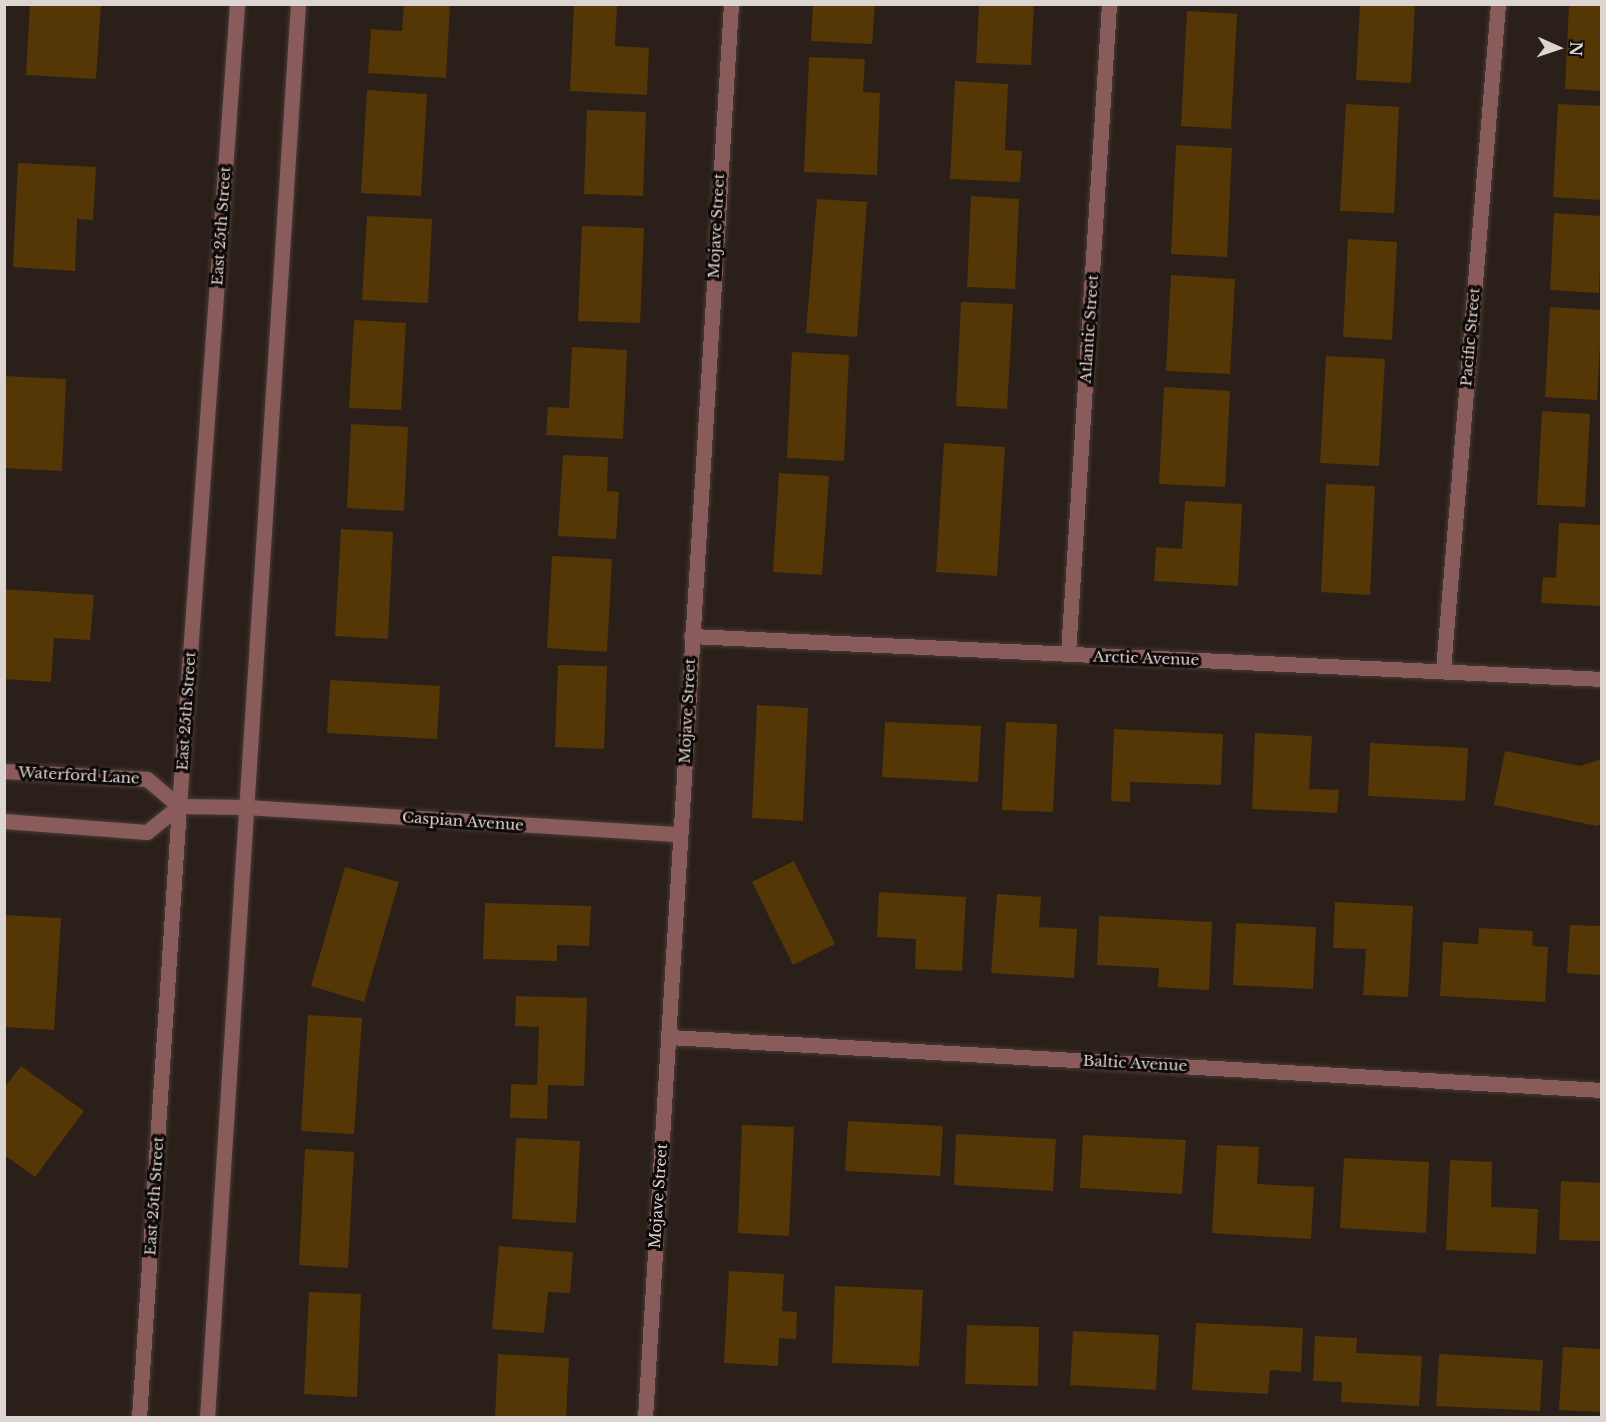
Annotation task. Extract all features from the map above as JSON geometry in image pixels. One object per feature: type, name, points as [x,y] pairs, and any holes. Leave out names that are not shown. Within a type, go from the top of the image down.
[{"type":"street","name":"East 25th Street","points":[[139,1418],[178,806],[237,4]]},
{"type":"street","points":[[207,1418],[298,4]]},
{"type":"street","name":"Mojave Street","points":[[645,1418],[731,4]]},
{"type":"street","name":"Atlantic Street","points":[[1068,654],[1109,4]]},
{"type":"street","name":"Pacific Street","points":[[1443,670],[1498,4]]},
{"type":"street","name":"Arctic Avenue","points":[[691,636],[1602,679]]},
{"type":"street","name":"Waterford Lane","points":[[4,771],[147,779],[178,806]]},
{"type":"street","points":[[4,821],[147,832],[178,806],[246,807]]},
{"type":"street","name":"Caspian Avenue","points":[[246,807],[680,834]]},
{"type":"street","name":"Baltic Avenue","points":[[669,1036],[1602,1090]]},
{"type":"building","points":[[30,4],[101,4],[96,79],[26,75]]},
{"type":"building","points":[[404,4],[450,4],[446,78],[368,73],[371,29],[402,31]]},
{"type":"building","points":[[574,4],[617,4],[615,46],[649,48],[647,95],[570,91]]},
{"type":"building","points":[[813,4],[875,4],[872,44],[811,41]]},
{"type":"building","points":[[979,4],[1034,4],[1031,65],[976,63]]},
{"type":"building","points":[[1360,4],[1415,4],[1411,83],[1356,80]]},
{"type":"building","points":[[1569,4],[1602,4],[1602,91],[1565,89]]},
{"type":"building","points":[[1187,11],[1237,14],[1231,129],[1181,126]]},
{"type":"building","points":[[809,57],[865,59],[863,92],[880,93],[877,175],[804,172]]},
{"type":"building","points":[[955,81],[1008,84],[1005,150],[1022,151],[1020,182],[950,179]]},
{"type":"building","points":[[367,90],[427,94],[421,196],[361,193]]},
{"type":"building","points":[[1346,104],[1399,107],[1394,213],[1340,211]]},
{"type":"building","points":[[1558,104],[1602,106],[1602,200],[1553,197]]},
{"type":"building","points":[[587,110],[646,112],[643,196],[584,194]]},
{"type":"building","points":[[1176,145],[1232,148],[1227,257],[1171,254]]},
{"type":"building","points":[[18,163],[96,167],[93,220],[77,219],[75,271],[13,267]]},
{"type":"building","points":[[971,196],[1019,199],[1015,289],[967,287]]},
{"type":"building","points":[[817,199],[867,202],[857,337],[806,333]]},
{"type":"building","points":[[1554,213],[1602,216],[1599,293],[1550,290]]},
{"type":"building","points":[[367,216],[432,219],[428,303],[362,300]]},
{"type":"building","points":[[582,226],[644,228],[640,323],[578,321]]},
{"type":"building","points":[[1348,239],[1397,242],[1392,340],[1343,337]]},
{"type":"building","points":[[1171,275],[1235,279],[1230,374],[1166,371]]},
{"type":"building","points":[[961,302],[1013,304],[1007,409],[956,406]]},
{"type":"building","points":[[1550,307],[1602,310],[1597,400],[1545,397]]},
{"type":"building","points":[[354,320],[406,323],[401,410],[349,408]]},
{"type":"building","points":[[572,347],[627,350],[623,439],[546,435],[548,407],[569,408]]},
{"type":"building","points":[[792,352],[849,355],[844,461],[787,458]]},
{"type":"building","points":[[1326,356],[1385,359],[1379,466],[1320,463]]},
{"type":"building","points":[[4,376],[66,379],[62,471],[4,468]]},
{"type":"building","points":[[1164,387],[1230,391],[1225,487],[1159,484]]},
{"type":"building","points":[[1542,411],[1590,414],[1585,507],[1537,505]]},
{"type":"building","points":[[351,424],[408,427],[404,511],[347,508]]},
{"type":"building","points":[[944,443],[1005,447],[997,576],[936,572]]},
{"type":"building","points":[[563,455],[608,457],[607,491],[619,492],[616,539],[558,536]]},
{"type":"building","points":[[779,473],[829,476],[822,575],[773,572]]},
{"type":"building","points":[[1326,484],[1375,486],[1370,595],[1321,592]]},
{"type":"building","points":[[1185,501],[1242,504],[1238,586],[1154,581],[1156,547],[1182,549]]},
{"type":"building","points":[[1559,523],[1602,525],[1602,606],[1541,603],[1543,577],[1556,578]]},
{"type":"building","points":[[341,529],[393,532],[388,639],[335,636]]},
{"type":"building","points":[[552,556],[612,559],[607,652],[547,648]]},
{"type":"building","points":[[4,589],[94,595],[90,640],[54,638],[51,682],[4,679]]},
{"type":"building","points":[[558,665],[607,666],[604,749],[555,747]]},
{"type":"building","points":[[330,680],[440,686],[437,739],[327,733]]},
{"type":"building","points":[[757,705],[808,708],[803,821],[752,818]]},
{"type":"building","points":[[885,722],[981,726],[978,782],[882,777]]},
{"type":"building","points":[[1006,722],[1057,724],[1053,812],[1002,810]]},
{"type":"building","points":[[1114,729],[1223,734],[1221,785],[1130,782],[1130,802],[1111,801]]},
{"type":"building","points":[[1255,733],[1312,736],[1309,789],[1339,790],[1337,813],[1252,809]]},
{"type":"building","points":[[1370,743],[1468,748],[1465,801],[1368,796]]},
{"type":"building","points":[[1505,751],[1580,766],[1602,759],[1602,824],[1597,826],[1494,805]]},
{"type":"building","points":[[794,861],[835,944],[793,965],[752,882]]},
{"type":"building","points":[[345,867],[399,882],[364,1002],[311,986]]},
{"type":"building","points":[[879,892],[966,897],[962,971],[915,969],[916,939],[877,937]]},
{"type":"building","points":[[997,894],[1041,897],[1039,927],[1077,929],[1074,978],[991,973]]},
{"type":"building","points":[[1335,902],[1413,906],[1408,997],[1363,995],[1366,949],[1333,948]]},
{"type":"building","points":[[485,903],[591,906],[589,946],[557,945],[557,961],[483,959]]},
{"type":"building","points":[[4,915],[61,918],[54,1030],[4,1027]]},
{"type":"building","points":[[1099,916],[1212,922],[1209,990],[1158,987],[1159,968],[1097,965]]},
{"type":"building","points":[[1236,923],[1316,927],[1313,989],[1233,985]]},
{"type":"building","points":[[1570,925],[1602,926],[1602,975],[1567,973]]},
{"type":"building","points":[[1479,928],[1533,931],[1532,946],[1548,947],[1545,1002],[1440,996],[1443,942],[1478,944]]},
{"type":"building","points":[[516,996],[587,998],[584,1086],[548,1085],[547,1119],[510,1118],[511,1084],[537,1085],[539,1027],[515,1026]]},
{"type":"building","points":[[308,1015],[362,1018],[354,1134],[301,1131]]},
{"type":"building","points":[[21,1066],[84,1111],[35,1177],[4,1155],[4,1088]]},
{"type":"building","points":[[848,1121],[943,1126],[940,1176],[845,1171]]},
{"type":"building","points":[[742,1125],[794,1127],[789,1236],[738,1233]]},
{"type":"building","points":[[956,1134],[1056,1139],[1053,1191],[954,1185]]},
{"type":"building","points":[[1083,1135],[1186,1140],[1182,1194],[1080,1188]]},
{"type":"building","points":[[516,1138],[580,1141],[576,1223],[512,1219]]},
{"type":"building","points":[[1217,1145],[1259,1147],[1257,1184],[1314,1187],[1311,1239],[1212,1233]]},
{"type":"building","points":[[305,1149],[354,1152],[348,1268],[299,1265]]},
{"type":"building","points":[[1344,1158],[1429,1162],[1426,1233],[1340,1228]]},
{"type":"building","points":[[1450,1160],[1492,1162],[1491,1207],[1538,1209],[1536,1254],[1446,1250]]},
{"type":"building","points":[[1561,1181],[1602,1183],[1602,1241],[1559,1240]]},
{"type":"building","points":[[499,1246],[573,1252],[570,1293],[548,1292],[544,1333],[492,1329]]},
{"type":"building","points":[[729,1271],[784,1274],[782,1311],[797,1312],[796,1339],[779,1338],[778,1366],[724,1363]]},
{"type":"building","points":[[835,1286],[923,1290],[919,1366],[832,1363]]},
{"type":"building","points":[[309,1292],[361,1294],[357,1397],[304,1394]]},
{"type":"building","points":[[1196,1323],[1303,1328],[1301,1372],[1270,1370],[1268,1394],[1192,1390]]},
{"type":"building","points":[[967,1325],[1039,1327],[1038,1386],[965,1384]]},
{"type":"building","points":[[1073,1331],[1159,1335],[1156,1390],[1070,1385]]},
{"type":"building","points":[[1315,1336],[1357,1338],[1356,1353],[1422,1356],[1419,1406],[1341,1402],[1342,1382],[1313,1381]]},
{"type":"building","points":[[1563,1347],[1602,1349],[1602,1412],[1559,1410]]},
{"type":"building","points":[[498,1354],[569,1358],[566,1418],[495,1418]]},
{"type":"building","points":[[1439,1354],[1543,1360],[1540,1411],[1436,1406]]}]
